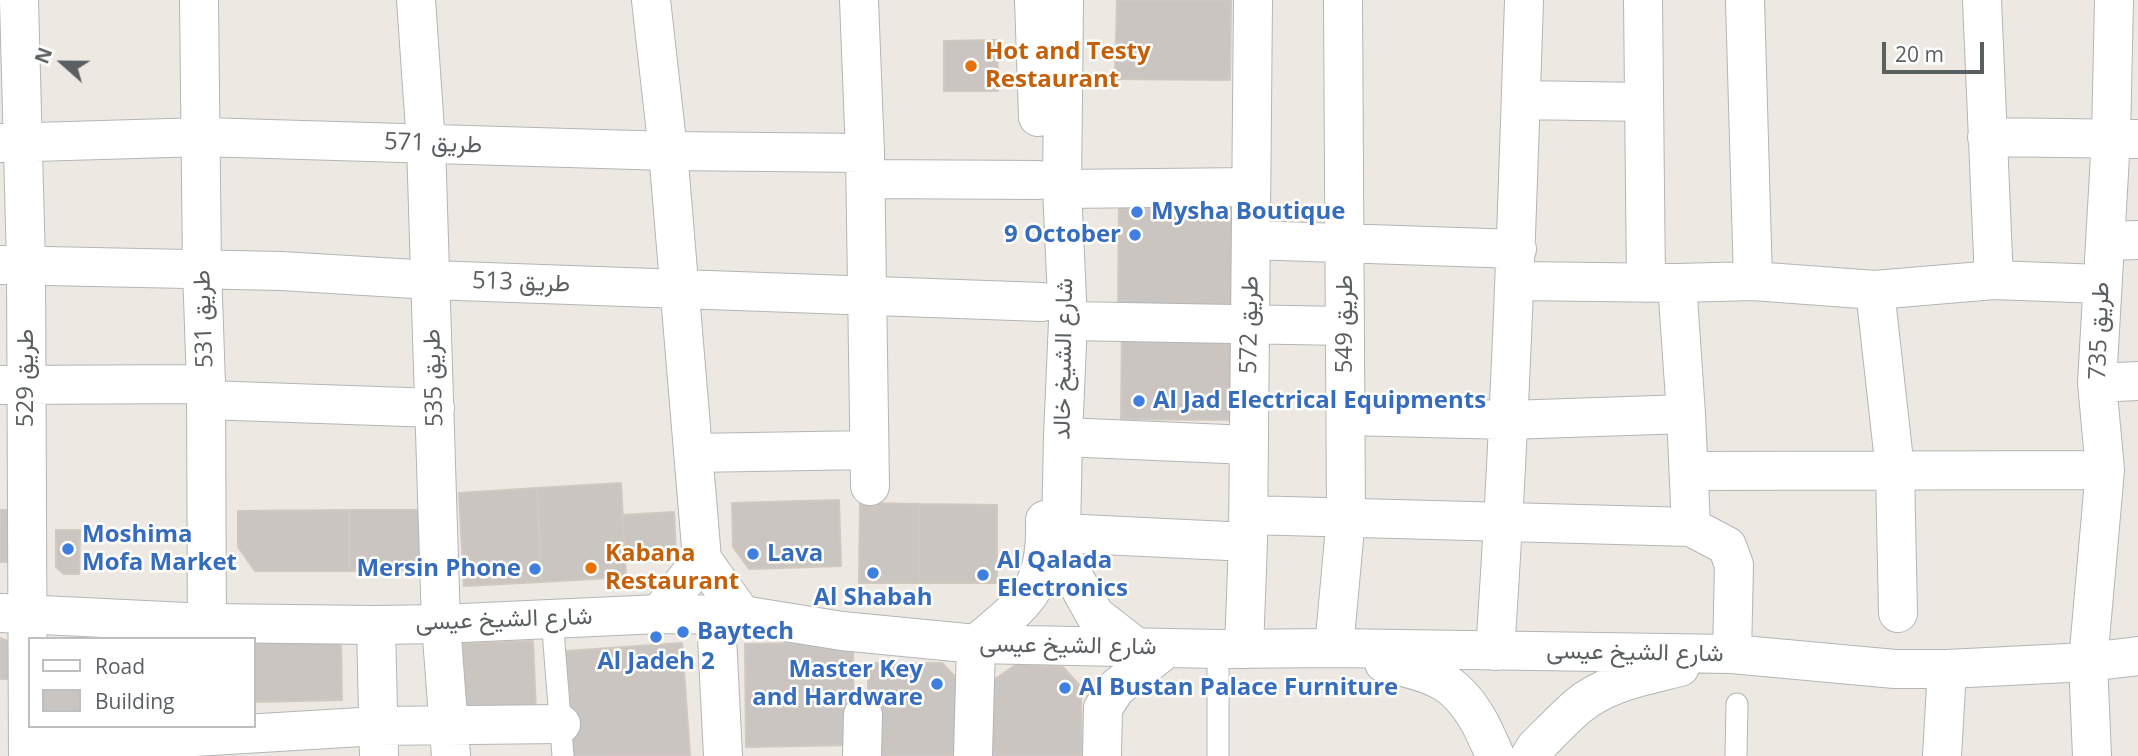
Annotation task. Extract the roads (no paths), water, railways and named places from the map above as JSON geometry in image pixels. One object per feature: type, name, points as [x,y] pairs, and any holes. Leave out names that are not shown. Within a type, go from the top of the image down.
[{"type":"street","name":"طريق 529","points":[[19,0],[12,142],[14,614],[28,751]]},
{"type":"street","name":"طريق 531","points":[[200,0],[207,631]]},
{"type":"street","name":"طريق 535","points":[[416,0],[426,144],[441,624],[450,741]]},
{"type":"street","points":[[651,0],[668,151],[702,559],[729,616],[723,756]]},
{"type":"street","points":[[693,453],[869,468],[865,166],[859,0]]},
{"type":"street","name":"شارع الشيخ خالد","points":[[1034,0],[1051,185],[1063,437],[1061,533],[1064,559],[1096,615],[1152,648]]},
{"type":"street","name":"شارع الشيخ خالد","points":[[1051,185],[1064,0]]},
{"type":"street","name":"طريق 572","points":[[1231,649],[1248,528],[1253,0]]},
{"type":"street","name":"طريق 549","points":[[1334,648],[1346,517],[1343,0]]},
{"type":"street","points":[[1495,651],[1516,265],[1524,0]]},
{"type":"street","points":[[1643,0],[1644,102],[1661,283],[1686,414],[1691,527]]},
{"type":"street","points":[[1745,0],[1752,281]]},
{"type":"street","points":[[1982,0],[1994,280]]},
{"type":"street","name":"طريق 735","points":[[2092,756],[2088,662],[2105,471],[2097,383],[2101,284],[2122,241],[2125,139],[2112,3]]},
{"type":"street","points":[[1521,100],[1644,102]]},
{"type":"street","points":[[1987,136],[2125,139]]},
{"type":"street","name":"طريق 571","points":[[12,142],[203,137],[668,151],[865,166],[1051,185],[1251,187]]},
{"type":"street","points":[[1251,240],[1345,244],[1661,283],[1752,281],[1875,290],[1994,280],[2101,284]]},
{"type":"street","name":"طريق 513","points":[[13,264],[867,296],[1055,312],[1345,326]]},
{"type":"street","points":[[1875,290],[1895,470],[1898,613]]},
{"type":"street","name":"شارع الشيخ خالد","points":[[976,644],[1030,594],[1042,571],[1046,541],[1055,312]]},
{"type":"street","points":[[2097,383],[2138,381]]},
{"type":"street","points":[[13,385],[206,392],[435,408]]},
{"type":"street","points":[[1346,416],[1509,421],[1686,414]]},
{"type":"street","points":[[1063,437],[1249,445]]},
{"type":"street","points":[[1689,471],[2105,471]]},
{"type":"street","points":[[1061,533],[1248,528],[1346,517],[1691,527],[1727,546],[1734,565],[1732,654],[1627,681],[1602,691],[1580,705],[1530,756]]},
{"type":"street","points":[[659,614],[702,559]]},
{"type":"street","name":"شارع الشيخ عيسى","points":[[14,614],[207,631],[659,614],[729,616],[842,631],[976,644],[1732,654],[1895,669],[2088,662],[2138,656]]},
{"type":"street","points":[[376,625],[379,741]]},
{"type":"street","points":[[973,756],[976,644]]},
{"type":"street","points":[[1102,756],[1103,708],[1116,688],[1152,648]]},
{"type":"street","points":[[1334,648],[1433,677],[1457,690],[1473,709],[1494,756]]},
{"type":"street","points":[[1941,756],[1947,669]]},
{"type":"street","points":[[862,756],[863,715]]},
{"type":"street","points":[[28,751],[205,740],[562,740]]},
{"type":"lane","points":[[552,618],[562,740]]},
{"type":"lane","points":[[1218,756],[1231,649]]},
{"type":"lane","points":[[1736,756],[1737,704]]},
{"type":"place","name":"Hot and Testy Restaurant","points":[[971,66]]},
{"type":"place","name":"Mysha Boutique","points":[[1137,212]]},
{"type":"place","name":"9 October","points":[[1135,235]]},
{"type":"place","name":"Al Jad Electrical Equipments","points":[[1139,401]]},
{"type":"place","name":"Moshima Mofa Market","points":[[68,549]]},
{"type":"place","name":"Lava","points":[[753,554]]},
{"type":"place","name":"Kabana Restaurant","points":[[591,568]]},
{"type":"place","name":"Mersin Phone","points":[[535,569]]},
{"type":"place","name":"Al Shabah","points":[[873,573]]},
{"type":"place","name":"Al Qalada Electronics","points":[[983,575]]},
{"type":"place","name":"Baytech","points":[[683,632]]},
{"type":"place","name":"Al Jadeh 2","points":[[656,637]]},
{"type":"place","name":"Master Key and Hardware","points":[[937,684]]},
{"type":"place","name":"Al Bustan Palace Furniture","points":[[1065,688]]}]
